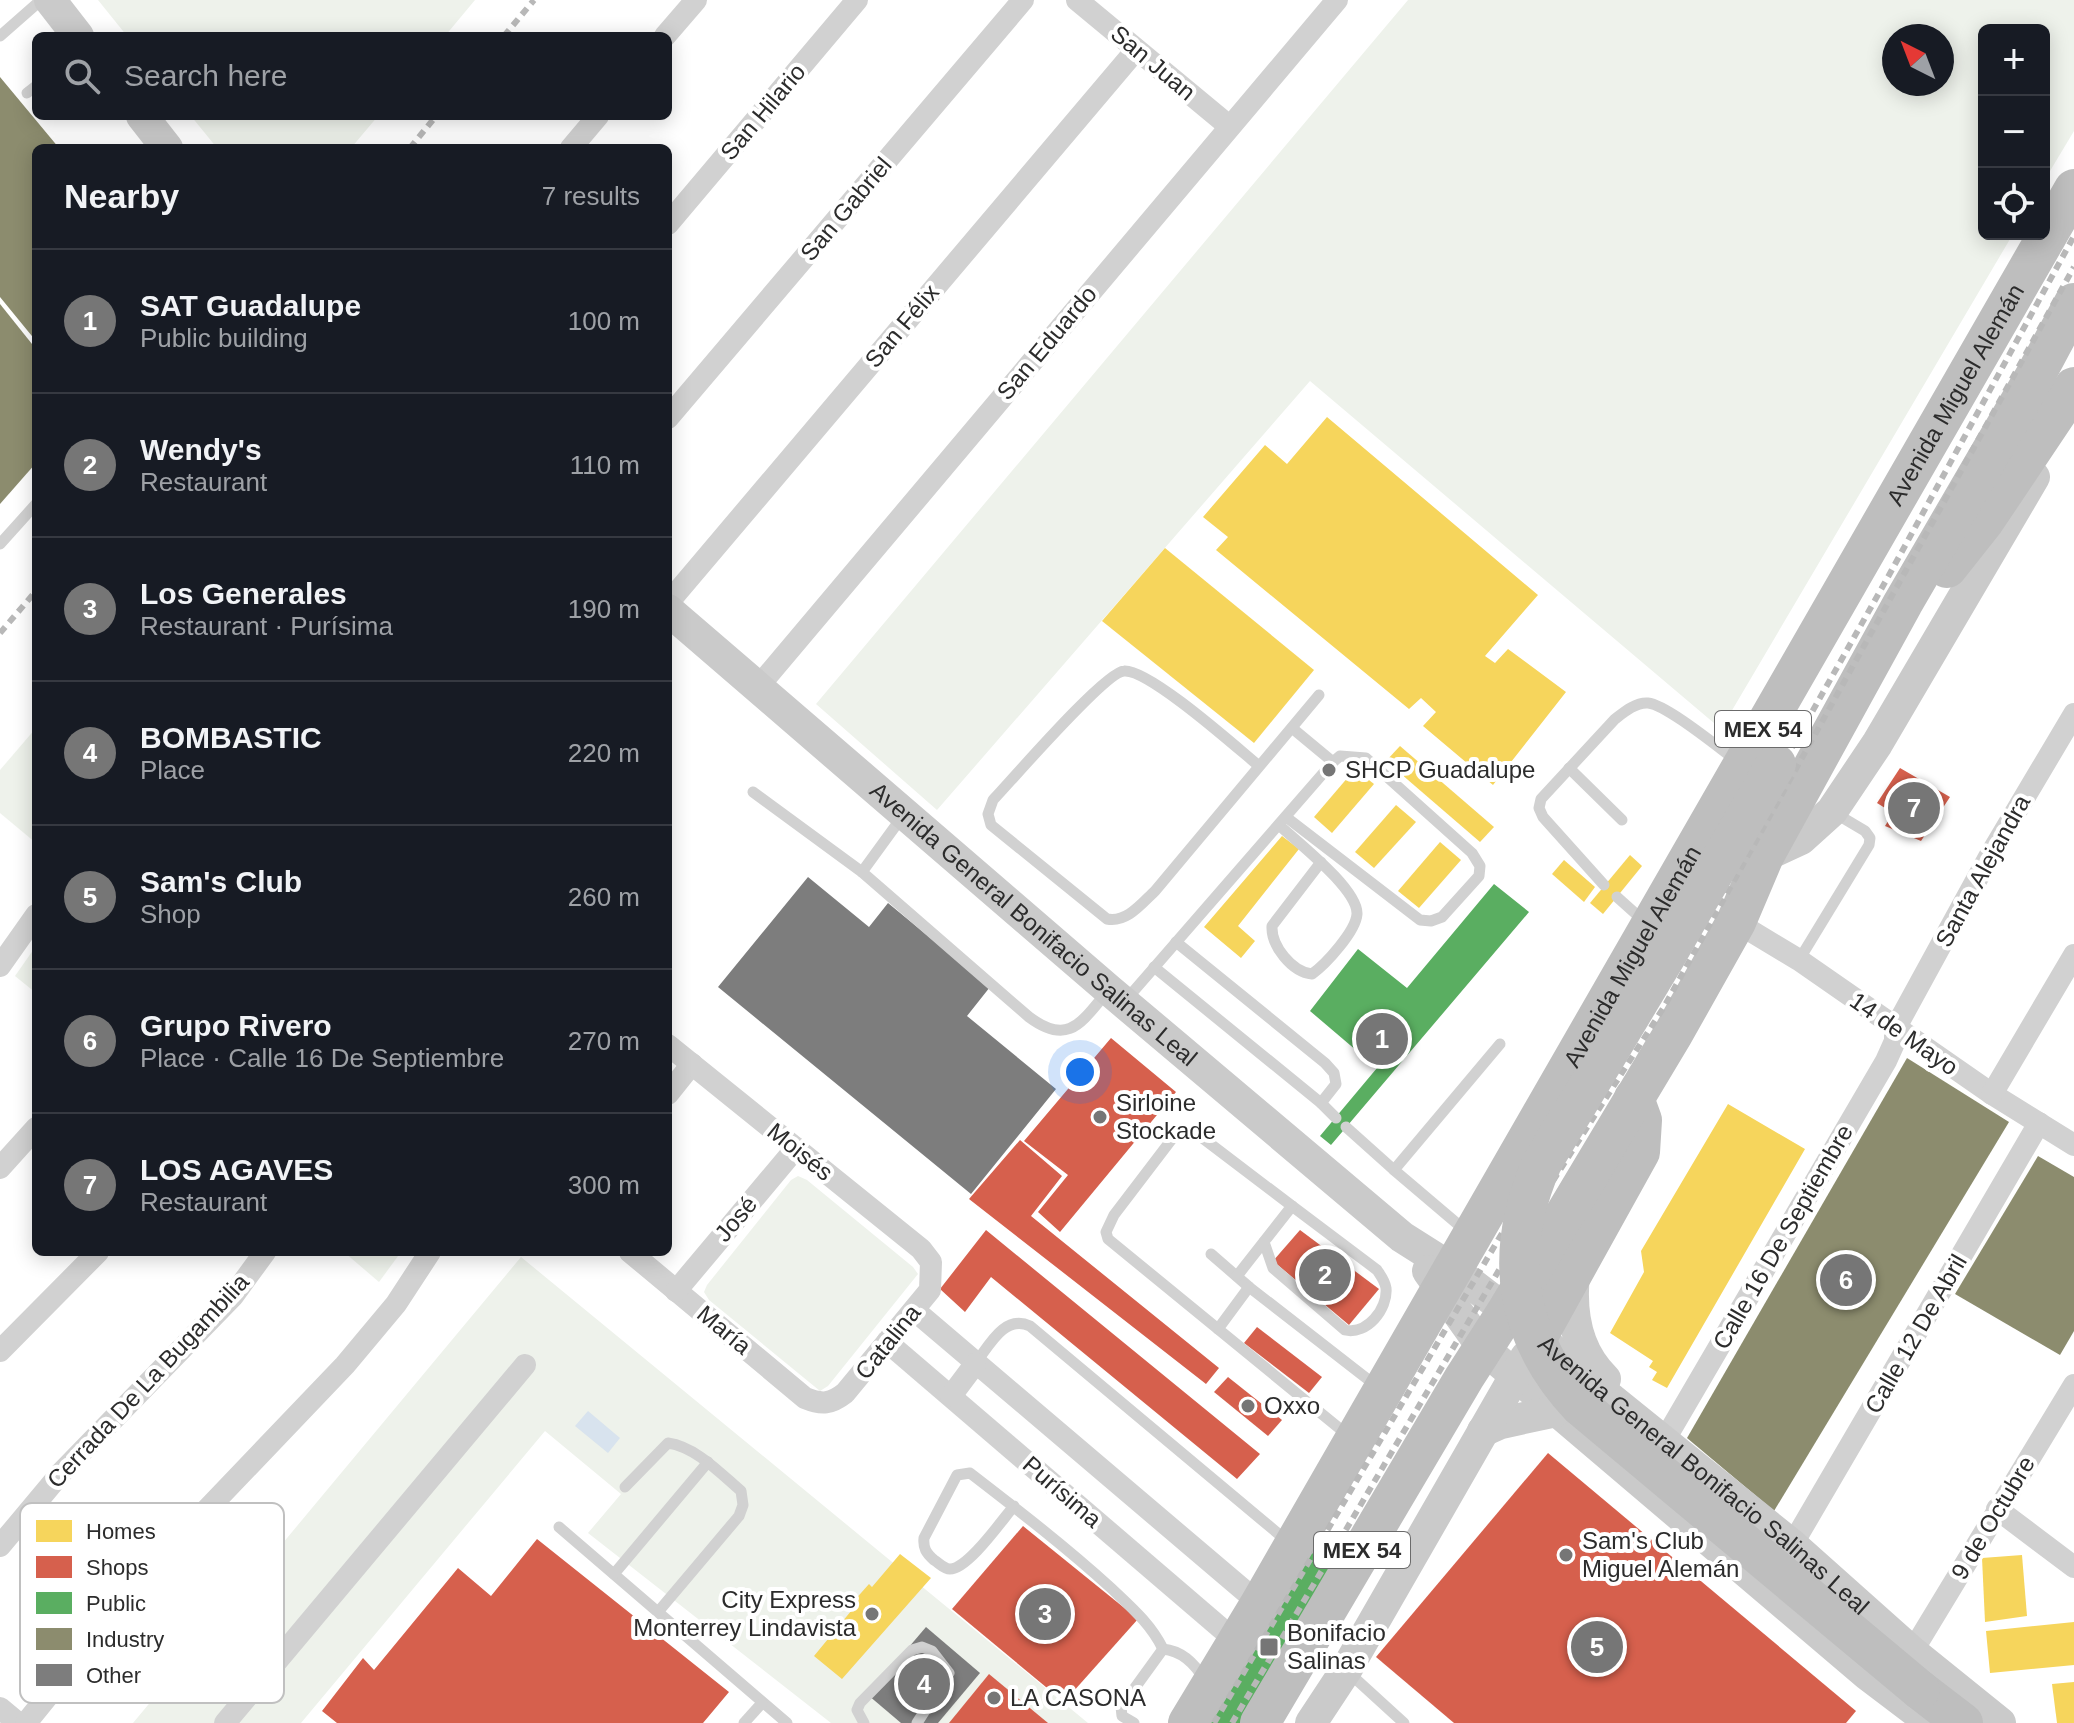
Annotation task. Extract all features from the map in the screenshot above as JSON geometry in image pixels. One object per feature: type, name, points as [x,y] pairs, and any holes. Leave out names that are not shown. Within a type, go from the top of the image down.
[{"type":"highway","name":"Avenida Miguel Alemán","points":[[1189,1714],[1260,1604],[1650,926],[1759,764],[1865,554],[2074,189]]},
{"type":"highway","name":"MEX 54","points":[[1258,1723],[1583,1185],[1736,922],[1764,856],[1903,603],[2074,303]]},
{"type":"highway","points":[[1903,603],[1957,558],[2074,390]]},
{"type":"highway","points":[[1759,764],[1666,956],[1542,1163],[1528,1197],[1520,1231],[1517,1254],[1520,1295],[1543,1354],[1564,1389],[1580,1406],[1926,1697],[1963,1723]]},
{"type":"highway","points":[[1538,1336],[1640,1152],[1642,1120],[1634,1098]]},
{"type":"highway","points":[[1526,1139],[1520,1157],[1521,1166],[1524,1175],[1536,1189],[1555,1195],[1574,1191],[1583,1185]]},
{"type":"highway","points":[[1258,1723],[1351,1530],[1333,1517],[1300,1534]]},
{"type":"street","points":[[50,0],[75,32]]},
{"type":"street","points":[[668,32],[696,0]]},
{"type":"street","name":"San Hilario","points":[[672,219],[857,0]]},
{"type":"street","name":"San Gabriel","points":[[672,413],[1023,0]]},
{"type":"street","name":"San Juan","points":[[1077,0],[1229,126]]},
{"type":"street","name":"San Eduardo","points":[[758,687],[1337,0]]},
{"type":"street","name":"San Félix","points":[[672,598],[1136,50]]},
{"type":"street","points":[[574,144],[595,120]]},
{"type":"street","points":[[1764,856],[1801,839],[1832,811],[1885,731],[2033,480],[2058,431],[2074,390]]},
{"type":"street","name":"Avenida General Bonifacio Salinas Leal","points":[[672,613],[1402,1237],[1454,1263],[1611,1399],[1792,1545],[1926,1697]]},
{"type":"street","name":"Santa Alejandra","points":[[1895,1029],[1989,857],[2074,714]]},
{"type":"street","points":[[0,966],[32,921]]},
{"type":"street","name":"14 de Mayo","points":[[1736,922],[1799,960],[1895,1029],[2074,1145]]},
{"type":"street","points":[[1992,1094],[2074,955]]},
{"type":"street","name":"Calle 16 De Septiembre","points":[[1658,1436],[1886,1061],[1895,1041],[1895,1029]]},
{"type":"street","name":"Moisés","points":[[672,1048],[921,1249],[931,1262]]},
{"type":"street","points":[[672,1089],[692,1064]]},
{"type":"street","name":"Calle 12 De Abril","points":[[1792,1545],[2039,1123]]},
{"type":"street","points":[[0,1168],[32,1132]]},
{"type":"street","name":"José","points":[[676,1291],[796,1148]]},
{"type":"street","points":[[0,1351],[94,1256]]},
{"type":"street","name":"Cerrada De La Bugambilia","points":[[34,1503],[233,1296],[262,1256]]},
{"type":"street","points":[[213,1503],[345,1365],[396,1304],[427,1256]]},
{"type":"street","name":"María","points":[[635,1256],[805,1398],[820,1404]]},
{"type":"street","name":"Catalina","points":[[820,1404],[834,1402],[845,1393],[930,1290],[931,1262]]},
{"type":"street","name":"Avenida General Bonifacio Salinas Leal","points":[[1454,1263],[1483,1348],[1591,1442],[1868,1675],[2000,1723]]},
{"type":"street","points":[[1574,1274],[1573,1309],[1584,1349],[1596,1370],[1642,1414],[1658,1436]]},
{"type":"street","name":"Purísima","points":[[914,1310],[1260,1604]]},
{"type":"street","points":[[1311,1723],[1346,1670],[1538,1336]]},
{"type":"street","name":"Purísima","points":[[887,1342],[1237,1642]]},
{"type":"street","points":[[951,1396],[975,1364]]},
{"type":"street","points":[[284,1653],[525,1365]]},
{"type":"street","name":"9 de Octubre","points":[[1926,1697],[1997,1509],[2074,1385]]},
{"type":"street","points":[[1591,1442],[1586,1425],[1588,1412],[1597,1402],[1611,1399]]},
{"type":"street","points":[[1483,1431],[1501,1423],[1556,1411]]},
{"type":"street","points":[[1997,1509],[2074,1567]]},
{"type":"street","name":"Cerrada De La Bugambilia","points":[[0,1546],[20,1519]]},
{"type":"street","points":[[26,1723],[42,1703]]},
{"type":"street","points":[[225,1723],[242,1703]]},
{"type":"street","points":[[0,1708],[18,1723]]},
{"type":"lane","points":[[0,36],[41,0]]},
{"type":"lane","points":[[0,544],[32,508]]},
{"type":"lane","points":[[1259,766],[1150,679],[1123,671],[1113,674],[1075,712],[993,800],[988,814],[991,825],[1107,919],[1116,921],[1128,915],[1155,891],[1319,695]]},
{"type":"lane","points":[[1604,885],[1543,817],[1539,808],[1541,799],[1615,719],[1628,709],[1647,703],[1759,764]]},
{"type":"lane","points":[[1292,728],[1333,762]]},
{"type":"lane","points":[[753,792],[862,872],[1044,1028],[1059,1031],[1080,1024],[1154,967],[1333,762],[1340,756],[1366,758],[1472,853],[1480,866],[1479,876],[1442,917],[1431,921],[1420,920],[1282,821]]},
{"type":"lane","points":[[1569,768],[1622,820]]},
{"type":"lane","points":[[1799,960],[1869,845],[1870,838],[1865,831],[1832,811]]},
{"type":"lane","points":[[862,872],[904,813]]},
{"type":"lane","points":[[1282,821],[1321,862],[1356,903],[1357,915],[1353,927],[1323,966],[1312,974],[1303,974],[1275,943],[1272,926],[1321,862]]},
{"type":"lane","points":[[1617,897],[1650,926]]},
{"type":"lane","points":[[1176,942],[1325,1063],[1334,1073],[1336,1084],[1321,1103]]},
{"type":"lane","points":[[1154,967],[1336,1118]]},
{"type":"lane","points":[[1394,1170],[1500,1044]]},
{"type":"lane","points":[[1346,1127],[1394,1170],[1454,1263]]},
{"type":"lane","points":[[1264,1242],[1273,1268],[1345,1330],[1354,1332],[1363,1329],[1381,1309],[1386,1288],[1377,1270],[1192,1130],[1175,1135],[1108,1224],[1108,1239],[1354,1440]]},
{"type":"lane","points":[[1237,1276],[1292,1206]]},
{"type":"lane","points":[[1211,1254],[1383,1390]]},
{"type":"lane","points":[[1218,1329],[1249,1287]]},
{"type":"lane","points":[[975,1364],[1011,1322],[1020,1321],[1030,1326],[1300,1534]]},
{"type":"lane","points":[[625,1487],[668,1443],[681,1444],[708,1462],[741,1491],[743,1505],[739,1516],[658,1612]]},
{"type":"lane","points":[[614,1574],[708,1462]]},
{"type":"lane","points":[[1014,1506],[972,1556],[958,1567],[943,1567],[927,1555],[923,1547],[924,1538],[957,1475],[970,1473],[1014,1506],[1087,1566],[1142,1617],[1155,1632],[1163,1649]]},
{"type":"lane","points":[[559,1527],[787,1723]]},
{"type":"lane","points":[[864,1723],[857,1710],[860,1703],[912,1650],[922,1647],[932,1651],[949,1673],[917,1723]]},
{"type":"lane","points":[[1163,1649],[1177,1652],[1191,1661],[1189,1714]]},
{"type":"lane","points":[[1134,1723],[1122,1716],[1121,1707],[1163,1649]]},
{"type":"lane","points":[[1346,1670],[1404,1723]]},
{"type":"lane","points":[[744,1723],[762,1703]]},
{"type":"shaded area","points":[[98,0],[475,0],[448,32],[124,32]]},
{"type":"shaded area","points":[[1408,0],[2074,0],[2074,131],[2050,171],[2050,24],[1978,24],[1978,240],[2009,240],[1721,729],[1310,381],[937,810],[816,704]]},
{"type":"shaded area","points":[[194,120],[375,120],[354,144],[214,144]]},
{"type":"shaded area","points":[[32,733],[32,840],[0,813],[0,770]]},
{"type":"shaded area","points":[[32,952],[32,990],[15,976]]},
{"type":"shaded area","points":[[798,1176],[807,1180],[918,1274],[828,1386],[820,1391],[709,1300],[704,1292],[791,1180]]},
{"type":"shaded area","points":[[349,1256],[398,1256],[379,1282]]},
{"type":"shaded area","points":[[521,1257],[1088,1723],[831,1723],[588,1533],[621,1494],[545,1431],[301,1723],[133,1723],[150,1703],[284,1703],[284,1542]]},
{"type":"shaded area","points":[[588,1411],[620,1438],[608,1453],[575,1426]]},
{"type":"building: Homes","points":[[1327,417],[1538,595],[1485,656],[1495,663],[1508,649],[1566,692],[1493,785],[1423,726],[1436,712],[1421,698],[1409,709],[1216,550],[1228,537],[1203,517],[1265,445],[1287,464]]},
{"type":"building: Homes","points":[[1165,548],[1314,670],[1254,743],[1102,621]]},
{"type":"building: Homes","points":[[1400,746],[1494,827],[1480,842],[1386,761]]},
{"type":"building: Homes","points":[[1355,769],[1374,784],[1332,833],[1314,817]]},
{"type":"building: Homes","points":[[1396,805],[1416,822],[1374,868],[1355,852]]},
{"type":"building: Homes","points":[[1282,836],[1299,849],[1238,926],[1255,941],[1241,958],[1204,927]]},
{"type":"building: Homes","points":[[1440,842],[1461,860],[1419,908],[1398,891]]},
{"type":"building: Homes","points":[[1630,855],[1642,866],[1603,914],[1590,903]]},
{"type":"building: Homes","points":[[1564,860],[1595,887],[1584,902],[1552,874]]},
{"type":"building: Homes","points":[[1728,1104],[1805,1149],[1667,1388],[1652,1380],[1657,1372],[1649,1367],[1653,1361],[1610,1333],[1644,1272],[1641,1251]]},
{"type":"building: Homes","points":[[900,1554],[931,1578],[842,1679],[814,1656],[856,1605],[853,1602],[869,1584],[872,1587]]},
{"type":"building: Homes","points":[[2022,1555],[2027,1616],[1985,1622],[1982,1558]]},
{"type":"building: Homes","points":[[2074,1622],[2074,1665],[1990,1673],[1986,1631]]},
{"type":"building: Homes","points":[[2074,1682],[2074,1723],[2057,1723],[2052,1684]]},
{"type":"building: Shops","points":[[1900,768],[1950,797],[1921,841],[1885,826],[1893,813],[1877,803]]},
{"type":"building: Shops","name":"Sirloine Stockade","points":[[1111,1038],[1176,1092],[1060,1232],[1038,1212],[1068,1175],[1024,1141]]},
{"type":"building: Shops","points":[[1020,1140],[1062,1176],[1031,1216],[1219,1368],[1206,1384],[969,1199]]},
{"type":"building: Shops","points":[[986,1230],[1260,1454],[1237,1479],[991,1277],[965,1312],[940,1289]]},
{"type":"building: Shops","points":[[1300,1230],[1379,1289],[1349,1325],[1273,1261]]},
{"type":"building: Shops","points":[[1257,1327],[1322,1377],[1309,1393],[1244,1343]]},
{"type":"building: Shops","name":"Oxxo","points":[[1228,1377],[1282,1420],[1268,1436],[1214,1392]]},
{"type":"building: Shops","name":"Sam's Club Miguel Alemán","points":[[1548,1453],[1856,1711],[1846,1723],[1454,1723],[1376,1657]]},
{"type":"building: Shops","points":[[1023,1526],[1138,1619],[1064,1702],[952,1609]]},
{"type":"building: Shops","points":[[537,1539],[729,1692],[703,1723],[337,1723],[322,1711],[363,1658],[374,1670],[458,1568],[491,1596]]},
{"type":"building: Shops","name":"LA CASONA","points":[[989,1674],[1048,1723],[949,1723]]},
{"type":"building: Public","points":[[1494,884],[1529,912],[1331,1145],[1320,1136],[1377,1068],[1310,1011],[1358,949],[1407,988]]},
{"type":"building: Public","points":[[1299,1530],[1355,1563],[1261,1723],[1185,1723]]},
{"type":"building: Industry","points":[[0,77],[32,116],[32,120],[36,120],[56,144],[32,144],[32,336],[0,297]]},
{"type":"building: Industry","points":[[0,304],[32,344],[32,468],[0,504]]},
{"type":"building: Industry","points":[[1907,1058],[2009,1122],[1774,1511],[1687,1438]]},
{"type":"building: Industry","points":[[2038,1156],[2074,1177],[2074,1331],[2060,1355],[1955,1294]]},
{"type":"building: Other","points":[[808,877],[869,927],[888,903],[990,987],[967,1016],[1056,1089],[971,1194],[718,987]]},
{"type":"building: Other","points":[[926,1627],[980,1673],[938,1723],[901,1723],[868,1695]]},
{"type":"railway","points":[[507,32],[534,0]]},
{"type":"railway","points":[[413,144],[433,120]]},
{"type":"railway","points":[[1214,1723],[1521,1201],[1651,998],[1888,577],[2074,236]]},
{"type":"railway","points":[[1232,1723],[1535,1209],[1664,1007],[2074,267]]},
{"type":"railway","points":[[0,633],[32,596]]},
{"type":"place","name":"SHCP Guadalupe","points":[[1329,770]]},
{"type":"place","name":"LOS AGAVES","points":[[1914,808]]},
{"type":"place","name":"SAT Guadalupe","points":[[1382,1039]]},
{"type":"place","name":"Sirloine Stockade","points":[[1100,1117]]},
{"type":"place","name":"Wendy's","points":[[1325,1275]]},
{"type":"place","name":"Grupo Rivero","points":[[1846,1280]]},
{"type":"place","name":"Oxxo","points":[[1248,1406]]},
{"type":"place","name":"Sam's Club Miguel Alemán","points":[[1566,1555]]},
{"type":"place","name":"City Express Monterrey Lindavista","points":[[872,1614]]},
{"type":"place","name":"Los Generales","points":[[1045,1614]]},
{"type":"place","name":"Bonifacio Salinas","points":[[1269,1647]]},
{"type":"place","name":"Sam's Club","points":[[1597,1647]]},
{"type":"place","name":"BOMBASTIC","points":[[924,1684]]},
{"type":"place","name":"LA CASONA","points":[[994,1698]]}]
